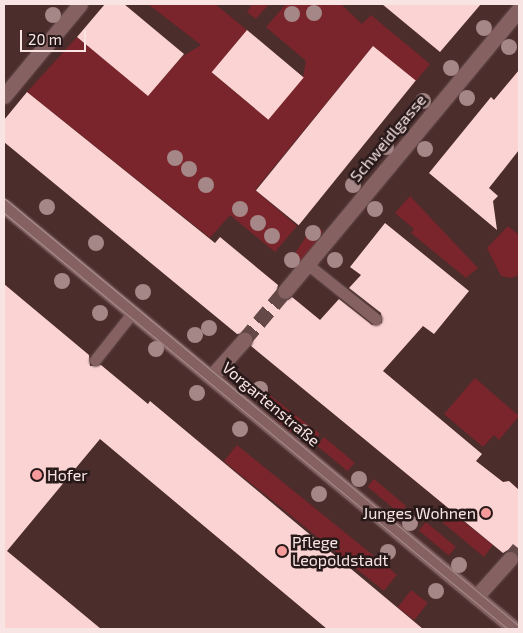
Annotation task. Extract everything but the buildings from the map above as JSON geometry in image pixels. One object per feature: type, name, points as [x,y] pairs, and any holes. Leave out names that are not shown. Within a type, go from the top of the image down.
[{"type":"street","points":[[4,96],[80,4]]},
{"type":"street","name":"Schweidlgasse","points":[[285,291],[519,9]]},
{"type":"street","name":"Vorgartenstraße","points":[[4,206],[515,629]]},
{"type":"street","points":[[212,377],[244,340]]},
{"type":"street","points":[[476,597],[510,559]]},
{"type":"lane","points":[[307,264],[376,319]]},
{"type":"lane","points":[[95,360],[133,312]]},
{"type":"shaded area","points":[[148,4],[215,4],[247,30],[212,73],[268,119],[303,77],[306,61],[266,27],[286,4],[341,4],[362,24],[371,15],[430,64],[416,81],[373,46],[255,190],[297,226],[275,252],[230,215],[210,238],[27,92],[77,37],[148,95],[183,56],[201,45]]},
{"type":"shaded area","points":[[252,4],[269,4],[256,19],[247,12]]},
{"type":"shaded area","points":[[410,196],[478,268],[466,278],[411,233],[414,229],[395,213]]},
{"type":"shaded area","points":[[314,225],[323,231],[298,268],[289,262]]},
{"type":"shaded area","points":[[508,226],[519,235],[519,275],[512,278],[501,276],[487,248]]},
{"type":"shaded area","points":[[475,378],[519,416],[499,440],[494,435],[483,447],[444,414]]},
{"type":"shaded area","points":[[254,383],[320,434],[310,446],[278,422],[250,388]]},
{"type":"shaded area","points":[[324,437],[355,463],[348,471],[317,445]]},
{"type":"shaded area","points":[[237,445],[397,575],[384,591],[224,461]]},
{"type":"shaded area","points":[[374,479],[406,506],[400,514],[368,487]]},
{"type":"shaded area","points":[[459,518],[493,545],[484,557],[442,522]]},
{"type":"shaded area","points":[[426,522],[456,547],[449,555],[419,530]]},
{"type":"shaded area","points":[[411,590],[428,603],[415,620],[398,608]]},
{"type":"tunnel","points":[[244,340],[285,291]]},
{"type":"tunnel","points":[[510,559],[519,548]]},
{"type":"tram line","points":[[4,198],[519,626]]},
{"type":"tram line","points":[[4,213],[508,629]]},
{"type":"place","name":"Hofer","points":[[37,475]]},
{"type":"place","name":"Junges Wohnen","points":[[486,513]]},
{"type":"place","name":"Pflege Leopoldstadt","points":[[282,551]]}]
